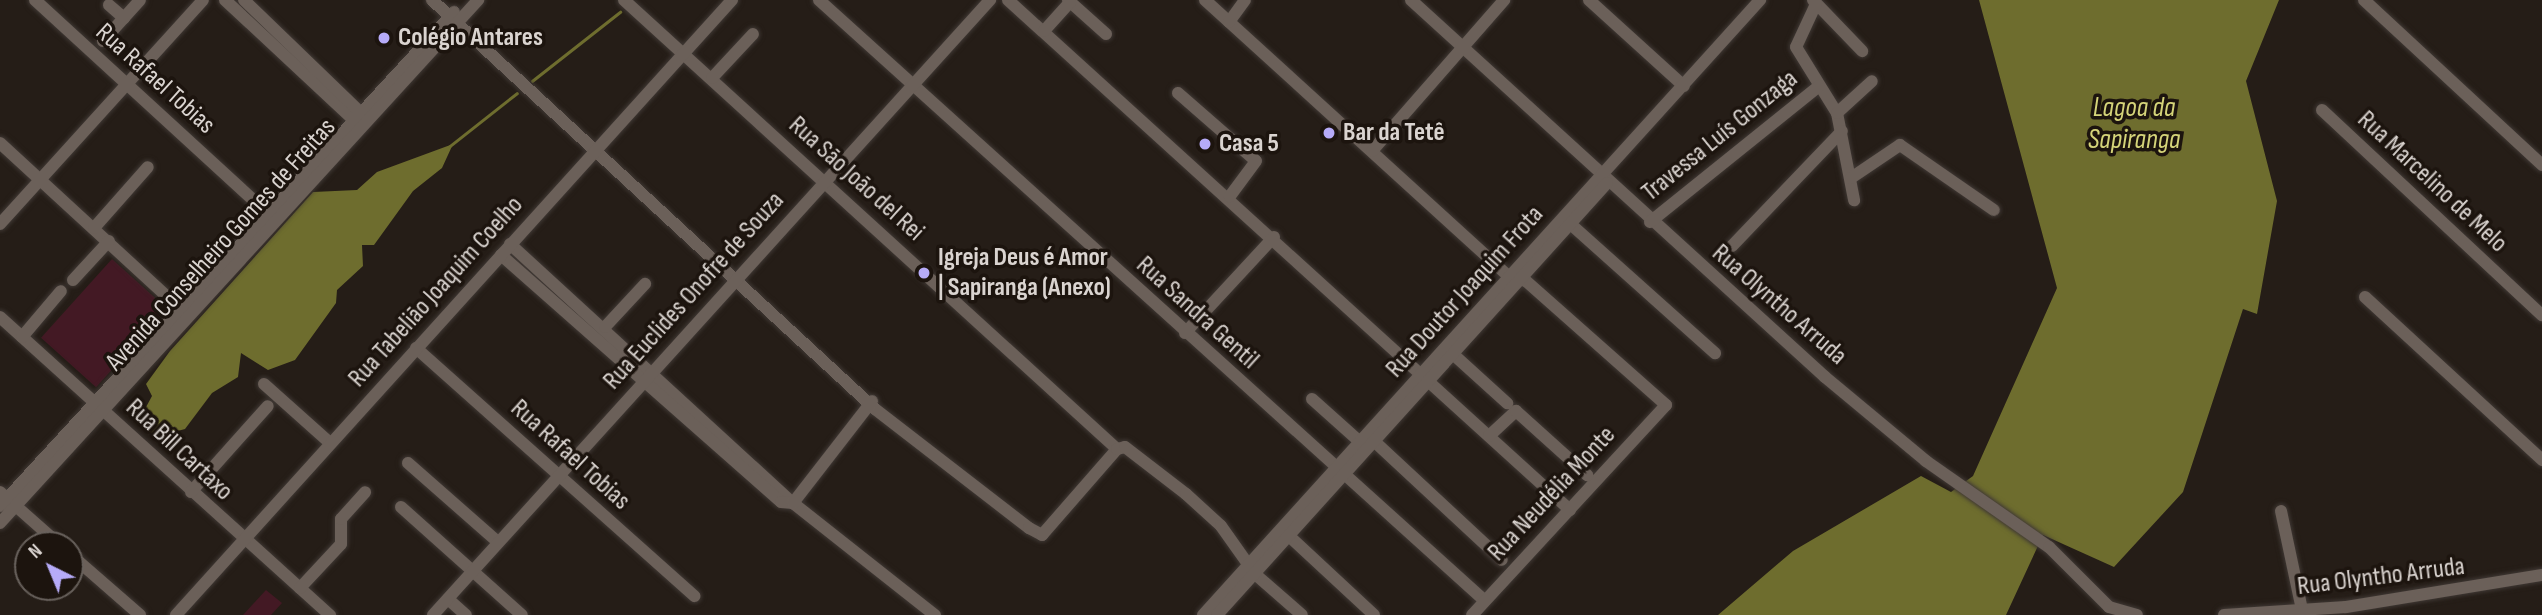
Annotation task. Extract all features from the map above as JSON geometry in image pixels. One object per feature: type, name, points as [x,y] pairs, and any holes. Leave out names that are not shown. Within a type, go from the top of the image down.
[{"type":"street","name":"Rua Rafael Tobias","points":[[35,0],[271,216]]},
{"type":"street","points":[[103,41],[140,0]]},
{"type":"street","points":[[0,224],[203,0]]},
{"type":"street","points":[[225,0],[359,118]]},
{"type":"street","points":[[244,0],[359,118]]},
{"type":"street","points":[[432,0],[738,275],[872,401],[1042,535],[1117,449]]},
{"type":"street","name":"Avenida Conselheiro Gomes de Freitas","points":[[0,523],[5,501],[99,406],[359,118],[453,19],[467,0]]},
{"type":"street","name":"Avenida Conselheiro Gomes de Freitas","points":[[453,19],[478,0]]},
{"type":"street","name":"Rua São João del Rei","points":[[624,0],[1117,449],[1125,447],[1186,494],[1253,569],[1302,615]]},
{"type":"street","name":"Rua Tabelião Joaquim Coelho","points":[[176,615],[732,0]]},
{"type":"street","name":"Rua Sandra Gentil","points":[[819,0],[1339,472],[1485,600]]},
{"type":"street","name":"Rua Euclides Onofre de Souza","points":[[433,615],[738,275],[990,0]]},
{"type":"street","points":[[1008,0],[1230,196],[1570,510]]},
{"type":"street","points":[[1205,0],[1514,279]]},
{"type":"street","points":[[1229,22],[1245,0]]},
{"type":"street","points":[[1372,151],[1460,47],[1504,0]]},
{"type":"street","points":[[1589,0],[1684,86]]},
{"type":"street","name":"Rua Doutor Joaquim Frota","points":[[1217,615],[1253,569],[1339,472],[1375,442],[1427,378],[1760,0]]},
{"type":"street","points":[[2364,0],[2398,37],[2541,162]]},
{"type":"street","points":[[1044,31],[1069,1],[1106,34]]},
{"type":"street","name":"Rua Olyntho Arruda","points":[[1413,1],[1650,222],[1952,478],[2049,547],[2109,607],[2137,615]]},
{"type":"street","points":[[1854,200],[1837,113],[1796,47],[1814,2],[1862,51]]},
{"type":"street","points":[[109,5],[124,18]]},
{"type":"street","points":[[712,78],[753,34]]},
{"type":"street","points":[[1837,113],[1872,80]]},
{"type":"street","name":"Travessa Luís Gonzaga","points":[[1650,222],[1819,86]]},
{"type":"street","points":[[1178,93],[1256,161],[1230,196]]},
{"type":"street","name":"Rua Marcelino de Melo","points":[[2322,110],[2542,315]]},
{"type":"street","points":[[1732,246],[1842,131]]},
{"type":"street","points":[[0,143],[184,311]]},
{"type":"street","points":[[1851,178],[1900,145],[1994,210]]},
{"type":"street","points":[[94,228],[148,167]]},
{"type":"street","points":[[1567,221],[1715,353]]},
{"type":"street","points":[[1185,333],[1274,237]]},
{"type":"street","points":[[73,280],[109,242]]},
{"type":"street","points":[[510,244],[654,370],[793,503],[935,615]]},
{"type":"street","points":[[500,255],[781,502],[793,503]]},
{"type":"street","name":"Rua Doutor Joaquim Frota","points":[[1203,615],[1289,536],[1339,472],[1359,441],[1454,355],[1514,279]]},
{"type":"street","name":"Rua Neudélia Monte","points":[[1472,615],[1666,405],[1514,279]]},
{"type":"street","points":[[605,327],[645,284]]},
{"type":"street","points":[[22,337],[61,291]]},
{"type":"street","points":[[2365,297],[2542,460]]},
{"type":"street","name":"Rua Bill Cartaxo","points":[[0,317],[243,540],[330,615]]},
{"type":"street","name":"Rua Rafael Tobias","points":[[416,348],[694,596]]},
{"type":"street","points":[[1454,355],[1507,403]]},
{"type":"street","points":[[264,384],[330,443]]},
{"type":"street","points":[[1311,399],[1359,441]]},
{"type":"street","points":[[793,503],[872,401]]},
{"type":"street","points":[[191,492],[268,406]]},
{"type":"street","points":[[1489,436],[1516,411],[1587,475]]},
{"type":"street","points":[[1375,442],[1502,560]]},
{"type":"street","points":[[408,463],[498,542]]},
{"type":"street","points":[[300,588],[341,544],[341,519],[365,492]]},
{"type":"street","points":[[5,501],[42,531]]},
{"type":"street","points":[[401,507],[522,615]]},
{"type":"street","points":[[2281,511],[2302,610]]},
{"type":"street","points":[[1289,536],[1374,615]]},
{"type":"street","points":[[84,566],[140,615]]},
{"type":"street","name":"Rua Olyntho Arruda","points":[[2224,615],[2302,610],[2542,575]]},
{"type":"street","points":[[448,599],[466,615]]},
{"type":"shaded area","points":[[112,259],[167,309],[96,387],[41,338]]},
{"type":"shaded area","points":[[266,590],[282,603],[271,615],[243,615]]},
{"type":"water","name":"Lagoa da Sapiranga","points":[[1979,0],[2279,0],[2246,81],[2277,201],[2257,314],[2243,309],[2183,492],[2114,567],[2043,535],[2006,615],[1718,615],[1793,551],[1921,476],[1951,492],[1973,476],[2057,288]]},
{"type":"water","points":[[453,144],[442,168],[413,191],[374,245],[362,245],[363,266],[337,290],[336,303],[295,360],[268,370],[241,353],[238,377],[212,393],[185,429],[159,436],[146,430],[134,412],[145,409],[152,396],[146,384],[170,351],[313,192],[357,190],[377,172]]},
{"type":"waterway","points":[[532,81],[620,12]]},
{"type":"waterway","points":[[450,146],[517,93]]},
{"type":"place","name":"Colégio Antares","points":[[384,38]]},
{"type":"place","name":"Bar da Tetê","points":[[1329,133]]},
{"type":"place","name":"Casa 5","points":[[1205,144]]},
{"type":"place","name":"Igreja Deus é Amor | Sapiranga (Anexo)","points":[[924,273]]}]
